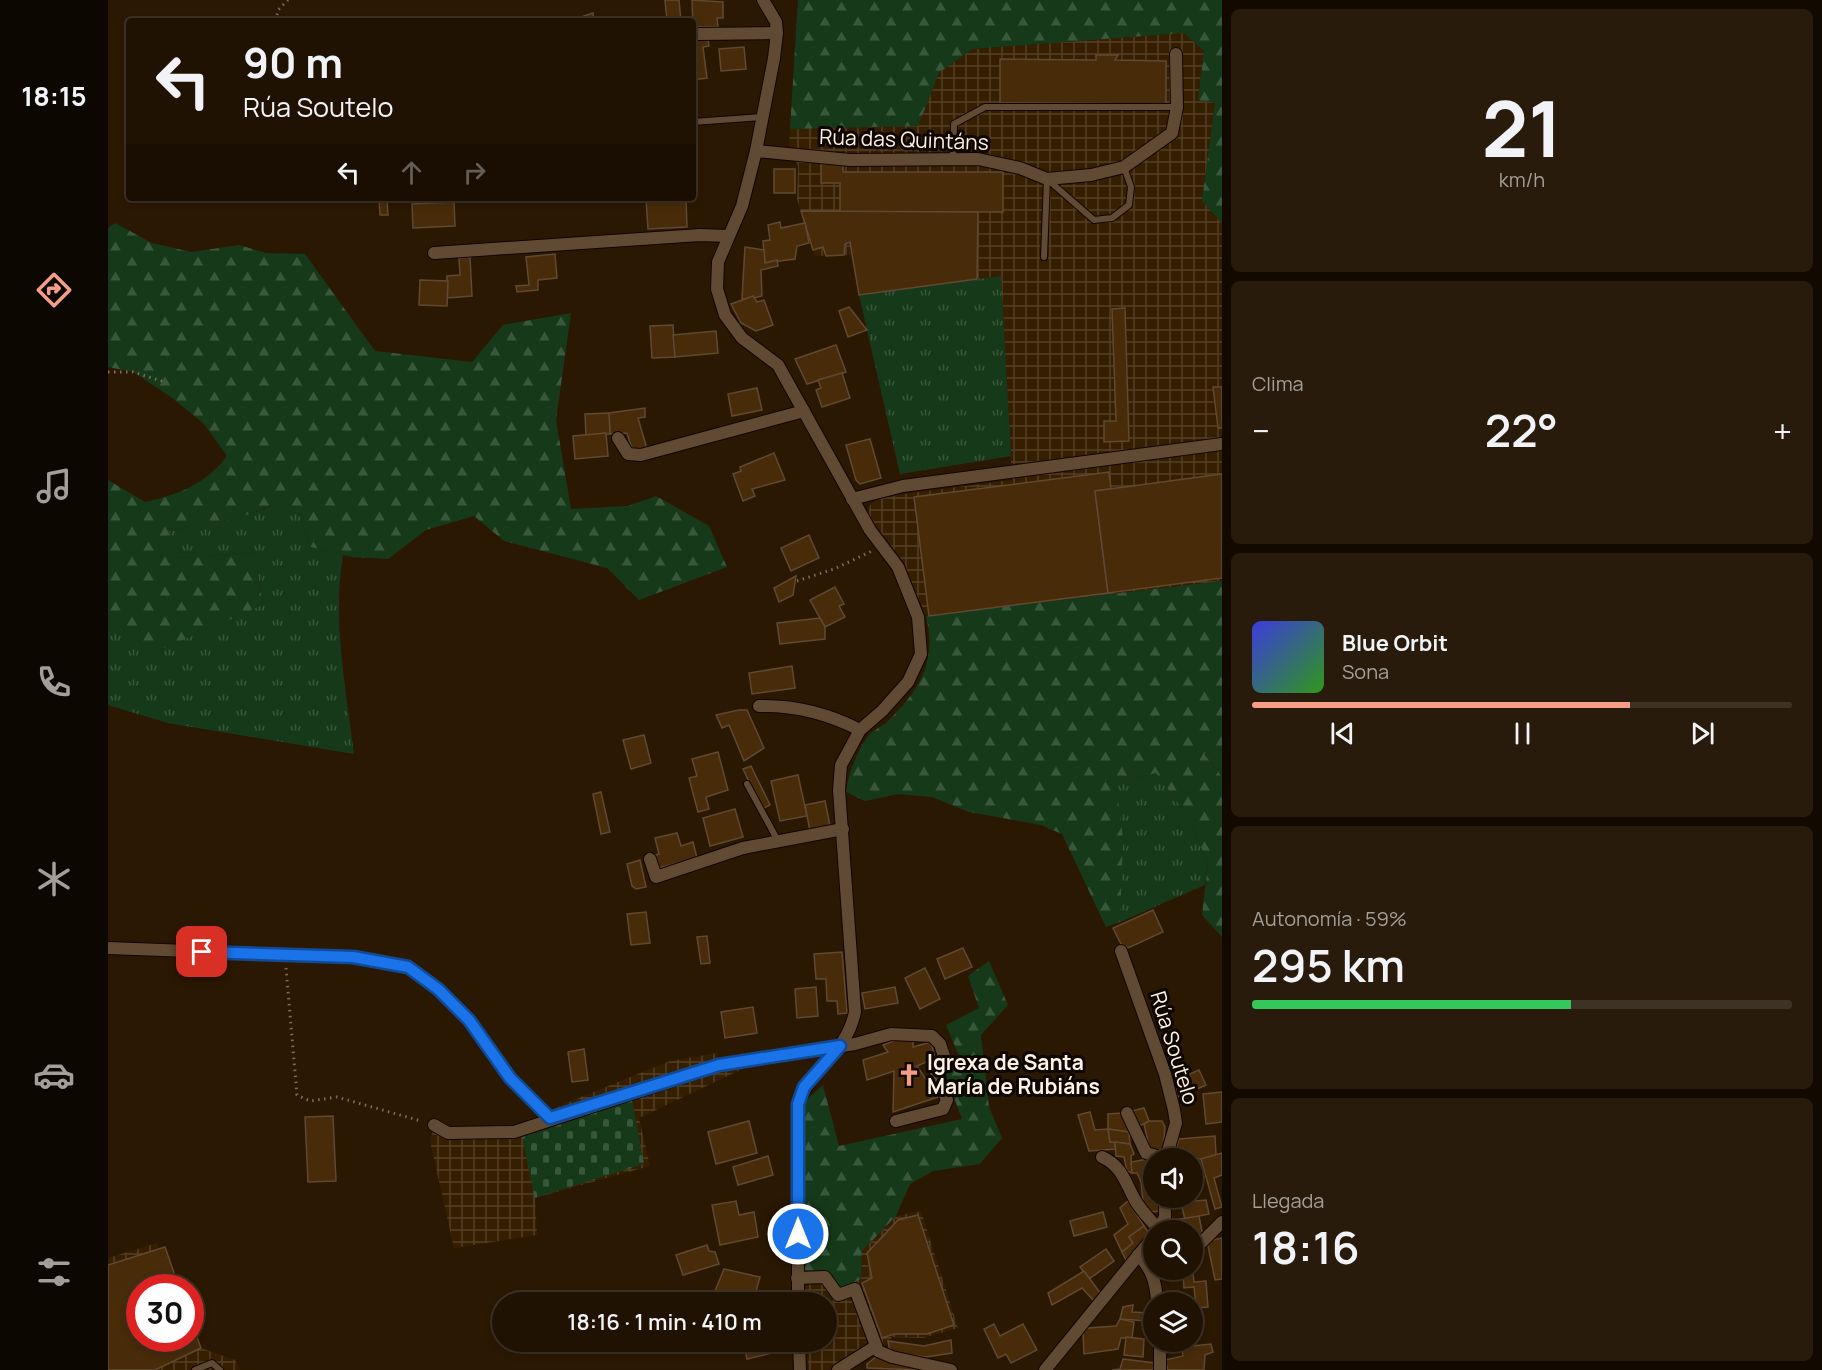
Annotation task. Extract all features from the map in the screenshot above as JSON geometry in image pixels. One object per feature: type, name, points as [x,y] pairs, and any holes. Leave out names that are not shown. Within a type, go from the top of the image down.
[{"type":"street","points":[[762,0],[776,22],[777,33],[756,151],[742,206],[718,262],[717,290],[725,315],[742,338],[778,365],[852,499],[898,567],[918,617],[921,654],[908,682],[882,711],[860,730],[840,765],[839,790],[855,1012],[851,1030],[804,1087],[798,1104],[798,1292]]},
{"type":"street","points":[[697,34],[777,33]]},
{"type":"street","name":"Rúa das Quintáns","points":[[756,151],[850,160],[978,159],[1020,168],[1047,179],[1091,175],[1124,167],[1172,133],[1177,107],[1176,54]]},
{"type":"street","points":[[434,253],[700,235],[728,236]]},
{"type":"street","points":[[618,438],[628,454],[641,455],[804,411]]},
{"type":"street","points":[[852,499],[903,486],[1222,444]]},
{"type":"street","points":[[759,706],[786,705],[839,720],[860,730]]},
{"type":"street","points":[[650,859],[656,877],[743,848],[843,829]]},
{"type":"street","points":[[108,948],[353,957],[408,967],[438,989],[469,1020],[510,1078],[550,1118]]},
{"type":"street","name":"Rúa Soutelo","points":[[1121,951],[1165,1074],[1174,1110],[1176,1124],[1168,1148]]},
{"type":"street","points":[[434,1125],[448,1133],[514,1132],[550,1118],[719,1065],[905,1033],[932,1036],[940,1044],[944,1056],[934,1067],[947,1100],[943,1109],[896,1121]]},
{"type":"street","name":"Rúa Soutelo","points":[[1127,1113],[1144,1148]]},
{"type":"street","points":[[1102,1157],[1114,1162],[1127,1181],[1135,1201],[1150,1220]]},
{"type":"street","points":[[1203,1241],[1222,1222]]},
{"type":"street","points":[[1045,1370],[1143,1249]]},
{"type":"street","points":[[1138,1255],[1149,1266],[1156,1292]]},
{"type":"street","points":[[797,1278],[825,1277],[837,1295],[855,1289],[878,1351],[892,1357],[951,1370]]},
{"type":"street","points":[[838,1370],[876,1346]]},
{"type":"street","points":[[799,1352],[800,1370]]},
{"type":"street","points":[[1160,1352],[1160,1370]]},
{"type":"lane","points":[[953,159],[954,124],[986,107],[1177,107]]},
{"type":"lane","points":[[696,122],[762,117]]},
{"type":"lane","points":[[1047,179],[1094,220],[1112,218],[1129,205],[1131,187],[1124,167]]},
{"type":"lane","points":[[1044,257],[1047,179]]},
{"type":"lane","points":[[747,784],[778,842]]},
{"type":"lane","points":[[195,1370],[212,1363],[220,1370]]},
{"type":"path","points":[[277,18],[278,10],[288,0]]},
{"type":"path","points":[[108,372],[133,372],[165,382]]},
{"type":"path","points":[[797,581],[858,559],[881,545]]},
{"type":"path","points":[[285,956],[297,1095],[310,1101],[337,1097],[434,1125]]},
{"type":"shaded area","points":[[1184,33],[1204,51],[1198,99],[1215,103],[1202,201],[1222,223],[1222,581],[926,616],[904,563],[868,515],[870,505],[878,498],[1012,480],[1001,276],[859,295],[851,255],[815,256],[797,199],[798,166],[789,145],[790,129],[918,126],[939,73],[972,49]]},
{"type":"shaded area","points":[[717,1053],[719,1064],[772,1055],[639,1118],[650,1166],[535,1198],[537,1235],[454,1248],[430,1141],[434,1125],[448,1133],[514,1132],[550,1118],[559,1106],[670,1061]]},
{"type":"shaded area","points":[[921,1211],[958,1328],[923,1338],[892,1337],[882,1348],[850,1370],[808,1370],[807,1352],[837,1352],[837,1292],[806,1292],[805,1273],[830,1273],[840,1290],[861,1279],[862,1251],[896,1216]]},
{"type":"shaded area","points":[[157,1243],[170,1274],[126,1274],[126,1352],[204,1352],[204,1349],[235,1360],[240,1370],[108,1370],[108,1258]]},
{"type":"green space","points":[[798,0],[1222,0],[1222,223],[1202,201],[1215,103],[1198,100],[1204,51],[1184,33],[972,49],[939,73],[918,126],[790,129]]},
{"type":"green space","points":[[115,223],[152,243],[191,252],[239,245],[266,253],[305,254],[375,351],[472,362],[503,325],[571,313],[556,420],[571,509],[628,506],[656,496],[709,526],[727,567],[639,600],[607,568],[504,541],[474,516],[426,530],[388,559],[352,557],[311,547],[299,514],[274,505],[238,518],[169,531],[178,558],[254,552],[263,605],[153,653],[108,615],[108,480],[145,502],[180,492],[201,481],[227,456],[204,424],[171,397],[133,372],[108,367],[108,228]]},
{"type":"green space","points":[[1001,276],[1011,456],[900,474],[859,295]]},
{"type":"green space","points":[[275,505],[299,514],[311,547],[343,555],[339,604],[340,629],[354,754],[168,723],[108,705],[108,615],[153,653],[263,604],[254,552],[177,558],[169,531],[238,518]]},
{"type":"green space","points":[[1222,581],[1222,749],[1204,754],[1222,777],[1222,937],[1202,915],[1208,863],[1187,815],[1156,773],[1116,784],[1123,838],[1120,922],[1106,927],[1062,834],[1041,825],[969,812],[932,797],[898,794],[865,801],[846,792],[851,770],[864,742],[901,707],[924,672],[929,646],[926,616]]},
{"type":"green space","points":[[1222,749],[1222,777],[1204,754]]},
{"type":"green space","points":[[1156,773],[1187,815],[1208,863],[1205,885],[1120,922],[1116,784]]},
{"type":"green space","points":[[989,961],[1008,1005],[981,1035],[989,1107],[1002,1138],[980,1164],[933,1171],[910,1184],[896,1216],[862,1251],[861,1279],[840,1290],[830,1273],[805,1273],[801,1105],[823,1085],[839,1146],[962,1119],[941,1063],[959,1056],[946,1025],[979,1008],[968,976]]},
{"type":"green space","points":[[632,1100],[644,1164],[535,1198],[522,1137]]},
{"type":"building","points":[[665,0],[679,0],[681,18],[667,18]]},
{"type":"building","points":[[692,0],[723,2],[723,18],[717,18],[718,27],[696,27],[696,18],[693,18]]},
{"type":"building","points":[[593,13],[594,18],[578,18]]},
{"type":"building","points":[[708,39],[709,46],[703,47],[707,78],[696,80],[696,40]]},
{"type":"building","points":[[744,47],[746,69],[721,71],[719,49]]},
{"type":"building","points":[[1096,55],[1118,55],[1115,60],[1166,61],[1166,104],[1000,103],[1000,59],[1096,60]]},
{"type":"building","points":[[821,164],[843,164],[843,172],[1003,172],[1003,212],[840,212],[840,183],[821,183]]},
{"type":"building","points":[[774,169],[795,169],[795,193],[774,193]]},
{"type":"building","points":[[379,201],[387,201],[388,215],[380,215]]},
{"type":"building","points":[[646,201],[686,201],[687,227],[648,229]]},
{"type":"building","points":[[454,202],[455,226],[413,228],[412,204]]},
{"type":"building","points":[[801,211],[978,212],[977,279],[859,295],[850,242],[845,244],[844,255],[826,256],[823,247],[813,250]]},
{"type":"building","points":[[780,222],[781,228],[805,223],[809,243],[797,246],[795,259],[765,263],[763,241],[770,240],[768,225]]},
{"type":"building","points":[[745,247],[764,250],[765,263],[777,260],[778,266],[761,270],[762,296],[745,300],[742,298]]},
{"type":"building","points":[[555,254],[557,278],[538,280],[538,290],[517,292],[516,286],[529,285],[526,257]]},
{"type":"building","points":[[470,257],[472,296],[447,298],[447,276],[460,275],[459,258]]},
{"type":"building","points":[[420,280],[448,281],[447,306],[419,305]]},
{"type":"building","points":[[753,296],[757,302],[764,300],[773,325],[756,331],[741,323],[731,304]]},
{"type":"building","points":[[849,307],[867,330],[848,337],[839,311]]},
{"type":"building","points":[[1125,308],[1129,441],[1104,442],[1104,421],[1116,421],[1112,309]]},
{"type":"building","points":[[673,325],[675,357],[652,358],[650,326]]},
{"type":"building","points":[[716,331],[718,353],[675,357],[673,335]]},
{"type":"building","points":[[836,345],[846,372],[807,384],[795,359]]},
{"type":"building","points":[[842,373],[850,398],[822,407],[816,390],[821,388],[818,380]]},
{"type":"building","points":[[1213,387],[1222,387],[1222,428],[1218,428]]},
{"type":"building","points":[[757,388],[762,410],[732,416],[728,394]]},
{"type":"building","points":[[645,408],[645,417],[638,418],[647,449],[633,452],[627,433],[610,434],[609,413]]},
{"type":"building","points":[[609,413],[610,434],[586,435],[585,414]]},
{"type":"building","points":[[606,433],[608,456],[575,459],[573,436]]},
{"type":"building","points":[[870,439],[881,478],[860,484],[856,480],[846,445]]},
{"type":"building","points":[[774,453],[785,480],[752,489],[755,496],[743,501],[733,474],[741,471],[740,467]]},
{"type":"building","points":[[1109,472],[1111,489],[1095,491],[1108,593],[929,616],[914,497]]},
{"type":"building","points":[[1222,474],[1222,578],[1108,593],[1095,491]]},
{"type":"building","points":[[809,535],[819,558],[791,571],[781,548]]},
{"type":"building","points":[[796,576],[793,595],[779,602],[774,588]]},
{"type":"building","points":[[835,587],[844,604],[839,606],[845,617],[825,627],[810,600]]},
{"type":"building","points":[[820,618],[825,627],[825,639],[780,644],[777,623]]},
{"type":"building","points":[[792,666],[795,688],[752,694],[749,673]]},
{"type":"building","points":[[747,710],[764,748],[744,761],[729,725],[722,728],[716,715]]},
{"type":"building","points":[[644,735],[651,763],[631,769],[623,740]]},
{"type":"building","points":[[718,752],[728,790],[706,797],[709,809],[698,812],[689,778],[697,776],[692,759]]},
{"type":"building","points":[[751,766],[770,805],[762,809],[743,769]]},
{"type":"building","points":[[798,775],[807,816],[780,821],[771,781]]},
{"type":"building","points":[[601,792],[610,832],[601,834],[593,794]]},
{"type":"building","points":[[825,801],[830,826],[810,831],[805,805]]},
{"type":"building","points":[[735,809],[743,837],[710,846],[703,818]]},
{"type":"building","points":[[677,833],[681,846],[693,842],[697,858],[658,868],[655,855],[659,854],[655,838]]},
{"type":"building","points":[[640,860],[646,887],[636,889],[632,886],[627,864]]},
{"type":"building","points":[[1153,910],[1163,932],[1128,948],[1121,944],[1113,928]]},
{"type":"building","points":[[646,912],[650,943],[631,945],[627,914]]},
{"type":"building","points":[[707,936],[710,963],[701,964],[697,937]]},
{"type":"building","points":[[963,948],[972,967],[945,979],[937,959]]},
{"type":"building","points":[[842,952],[847,1013],[838,1014],[837,1001],[827,1001],[826,979],[816,979],[814,954]]},
{"type":"building","points":[[925,968],[940,999],[920,1009],[905,978]]},
{"type":"building","points":[[816,987],[818,1016],[797,1018],[795,989]]},
{"type":"building","points":[[895,987],[898,1003],[865,1009],[862,993]]},
{"type":"building","points":[[753,1007],[757,1033],[725,1038],[721,1012]]},
{"type":"building","name":"Igrexa de Santa María de Rubiáns","points":[[898,1039],[913,1040],[913,1047],[931,1042],[935,1058],[917,1066],[938,1097],[893,1112],[894,1071],[867,1080],[863,1060],[888,1052],[883,1045]]},
{"type":"building","points":[[584,1049],[588,1080],[572,1082],[568,1052]]},
{"type":"building","points":[[1199,1070],[1206,1085],[1178,1097],[1172,1082]]},
{"type":"building","points":[[1222,1092],[1222,1122],[1206,1124],[1203,1094]]},
{"type":"building","points":[[1144,1108],[1149,1121],[1138,1127],[1132,1111]]},
{"type":"building","points":[[1090,1112],[1095,1130],[1108,1129],[1110,1142],[1115,1142],[1116,1149],[1089,1151],[1078,1115]]},
{"type":"building","points":[[1122,1113],[1129,1132],[1108,1129],[1108,1114]]},
{"type":"building","points":[[333,1116],[336,1181],[308,1182],[305,1117]]},
{"type":"building","points":[[749,1121],[757,1153],[716,1164],[708,1132]]},
{"type":"building","points":[[1149,1121],[1162,1121],[1165,1127],[1163,1148],[1149,1148],[1144,1124]]},
{"type":"building","points":[[1108,1129],[1129,1132],[1130,1144],[1110,1142]]},
{"type":"building","points":[[1215,1136],[1216,1155],[1203,1158],[1203,1148],[1176,1148],[1179,1139]]},
{"type":"building","points":[[1115,1142],[1130,1144],[1134,1154],[1131,1156],[1132,1173],[1127,1171],[1124,1157],[1116,1156]]},
{"type":"building","points":[[1222,1153],[1222,1175],[1214,1178],[1222,1207],[1215,1209],[1203,1158]]},
{"type":"building","points":[[768,1156],[773,1175],[738,1185],[733,1167]]},
{"type":"building","points":[[1143,1160],[1143,1182],[1137,1173],[1132,1173],[1131,1162]]},
{"type":"building","points":[[1203,1200],[1206,1200],[1209,1214],[1185,1219],[1182,1208],[1203,1208]]},
{"type":"building","points":[[736,1201],[739,1215],[754,1212],[758,1237],[720,1245],[712,1205]]},
{"type":"building","points":[[1128,1201],[1143,1224],[1129,1237],[1133,1243],[1122,1252],[1114,1235],[1128,1224],[1120,1208]]},
{"type":"building","points":[[1148,1208],[1161,1208],[1161,1211],[1151,1212]]},
{"type":"building","points":[[1103,1212],[1107,1227],[1074,1236],[1070,1221]]},
{"type":"building","points":[[918,1215],[954,1325],[927,1334],[894,1334],[882,1338],[862,1283],[872,1278],[867,1253],[898,1220]]},
{"type":"building","points":[[1199,1216],[1200,1220],[1174,1220]]},
{"type":"building","points":[[1143,1227],[1143,1243],[1127,1262],[1122,1252],[1133,1243],[1129,1237]]},
{"type":"building","points":[[1222,1238],[1222,1279],[1215,1280],[1207,1241]]},
{"type":"building","points":[[707,1245],[709,1251],[715,1252],[719,1264],[683,1275],[676,1255]]},
{"type":"building","points":[[165,1247],[174,1274],[126,1274],[126,1352],[193,1352],[155,1370],[108,1370],[108,1265]]},
{"type":"building","points":[[1106,1249],[1114,1261],[1089,1279],[1080,1267]]},
{"type":"building","points":[[724,1269],[760,1277],[756,1292],[712,1292],[715,1291]]},
{"type":"building","points":[[1084,1271],[1101,1294],[1095,1302],[1082,1288],[1052,1305],[1048,1293]]},
{"type":"building","points":[[1183,1280],[1206,1281],[1208,1307],[1203,1307],[1203,1292],[1194,1292],[1194,1287],[1184,1288]]},
{"type":"building","points":[[1133,1305],[1132,1312],[1143,1313],[1143,1321],[1120,1319],[1123,1307]]},
{"type":"building","points":[[1120,1319],[1134,1322],[1132,1338],[1121,1338],[1118,1349],[1084,1354],[1083,1333],[1087,1328],[1116,1326]]},
{"type":"building","points":[[994,1324],[1000,1336],[1023,1324],[1037,1350],[1011,1363],[1006,1354],[998,1358],[984,1329]]},
{"type":"building","points":[[1126,1337],[1143,1339],[1143,1357],[1124,1355]]},
{"type":"building","points":[[951,1340],[952,1353],[926,1357],[890,1352],[888,1341],[924,1346]]},
{"type":"building","points":[[1211,1344],[1213,1352],[1205,1355],[1204,1370],[1168,1370],[1165,1360],[1183,1356],[1183,1352],[1203,1352],[1203,1345]]},
{"type":"building","points":[[745,1352],[772,1352],[772,1353],[747,1359]]},
{"type":"building","points":[[877,1356],[921,1367],[921,1370],[867,1368],[867,1364]]},
{"type":"building","points":[[1123,1359],[1155,1363],[1155,1370],[1112,1370],[1120,1369]]},
{"type":"place","name":"Igrexa de Santa María de Rubiáns","points":[[909,1075]]},
{"type":"route","points":[[202,952],[353,957],[408,967],[438,989],[469,1020],[510,1078],[550,1118],[719,1065],[840,1046],[804,1087],[798,1104],[798,1234]]}]
